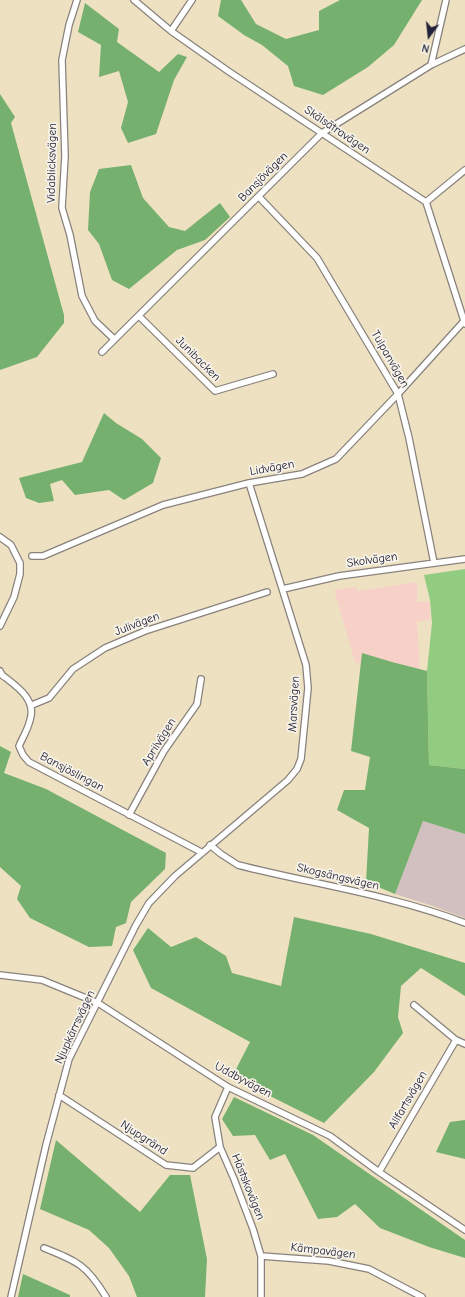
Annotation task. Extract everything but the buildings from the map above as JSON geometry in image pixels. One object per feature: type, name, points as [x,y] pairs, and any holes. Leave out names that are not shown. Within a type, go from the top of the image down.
[{"type":"street","name":"Vidablicksvägen","points":[[77,0],[69,25],[62,60],[65,156],[62,208],[70,235],[82,296],[95,321],[114,339]]},
{"type":"street","name":"Skälsätravägen","points":[[134,0],[171,32],[426,202]]},
{"type":"street","points":[[171,32],[192,0]]},
{"type":"street","points":[[431,65],[446,0]]},
{"type":"street","name":"Bansjövägen","points":[[102,352],[322,133],[431,65],[465,49]]},
{"type":"street","points":[[465,170],[426,202],[465,322]]},
{"type":"street","name":"Tulpanvägen","points":[[259,197],[317,258],[398,394],[409,438],[434,563]]},
{"type":"street","name":"Junibacken","points":[[139,316],[214,391],[273,374]]},
{"type":"street","name":"Lidvägen","points":[[32,556],[43,556],[163,505],[249,483],[302,474],[336,459],[465,322]]},
{"type":"street","name":"Marsvägen","points":[[210,845],[288,780],[297,769],[301,759],[308,688],[306,665],[249,483]]},
{"type":"street","points":[[0,537],[11,545],[20,563],[20,574],[14,597],[0,626]]},
{"type":"street","name":"Skolvägen","points":[[283,589],[339,576],[465,559]]},
{"type":"street","name":"Julivägen","points":[[32,706],[49,698],[73,669],[105,648],[145,630],[267,592]]},
{"type":"street","points":[[0,671],[2,675],[25,694],[32,706]]},
{"type":"street","name":"Aprilvägen","points":[[129,815],[164,751],[197,704],[201,679]]},
{"type":"street","name":"Bansjöslingan","points":[[32,706],[31,719],[20,746],[23,755],[29,762],[201,852]]},
{"type":"street","name":"Njupkärrsvägen","points":[[11,1297],[46,1145],[69,1059],[136,925],[149,903],[175,876],[210,845]]},
{"type":"street","name":"Skogsängsvägen","points":[[210,845],[220,854],[238,864],[388,899],[465,922]]},
{"type":"street","name":"Uddbyvägen","points":[[0,975],[42,980],[98,1003],[228,1087],[330,1136],[379,1172],[465,1230]]},
{"type":"street","points":[[414,1006],[456,1040],[465,1044]]},
{"type":"street","name":"Allfartsvägen","points":[[379,1172],[456,1040]]},
{"type":"street","name":"Hästskovägen","points":[[228,1087],[215,1117],[220,1148],[240,1193],[261,1256],[261,1297]]},
{"type":"street","name":"Njupgränd","points":[[59,1095],[166,1165],[193,1168],[220,1148]]},
{"type":"street","points":[[44,1248],[72,1258],[87,1270],[97,1282],[106,1297]]},
{"type":"street","name":"Kämpavägen","points":[[261,1256],[329,1261],[369,1269],[422,1297]]},
{"type":"shaded area","points":[[417,582],[417,602],[430,602],[430,620],[417,621],[420,670],[391,673],[355,662],[334,590],[357,587],[357,591]]},
{"type":"shaded area","points":[[423,821],[465,834],[465,918],[395,894]]},
{"type":"green space","points":[[221,0],[241,0],[256,24],[286,39],[319,30],[319,11],[340,0],[422,0],[394,45],[368,67],[323,95],[294,86],[288,66],[262,45],[244,35],[218,16]]},
{"type":"green space","points":[[85,3],[119,29],[117,42],[159,72],[178,54],[187,57],[174,80],[156,134],[128,143],[121,128],[128,102],[119,71],[99,77],[101,45],[78,32]]},
{"type":"green space","points":[[0,94],[15,117],[11,123],[64,315],[64,323],[37,357],[0,370]]},
{"type":"green space","points":[[131,165],[143,198],[169,227],[185,231],[220,203],[230,217],[205,240],[177,250],[129,289],[112,280],[99,244],[88,230],[90,192],[99,169]]},
{"type":"green space","points":[[104,413],[116,423],[142,439],[161,458],[153,483],[124,500],[109,490],[75,495],[62,480],[50,484],[54,501],[39,503],[26,498],[19,478],[82,462]]},
{"type":"green space","points":[[465,569],[465,769],[429,765],[427,671],[432,623],[430,600],[424,575]]},
{"type":"green space","points":[[362,653],[427,671],[429,765],[465,769],[465,834],[423,821],[395,894],[366,882],[369,828],[337,810],[344,790],[365,790],[370,757],[351,751]]},
{"type":"green space","points":[[0,746],[11,752],[4,773],[46,789],[166,853],[165,869],[131,902],[126,923],[116,927],[112,946],[89,947],[30,918],[17,899],[21,886],[0,867]]},
{"type":"green space","points":[[294,917],[371,934],[465,963],[465,996],[421,968],[401,986],[398,1017],[403,1033],[374,1072],[324,1123],[232,1077],[250,1042],[151,988],[133,950],[148,928],[171,947],[196,937],[226,956],[232,973],[281,986]]},
{"type":"green space","points":[[234,1097],[313,1135],[465,1240],[465,1258],[429,1247],[380,1228],[355,1204],[337,1217],[318,1219],[285,1154],[270,1160],[255,1135],[233,1136],[222,1119]]},
{"type":"green space","points":[[465,1120],[465,1159],[436,1152],[450,1122]]},
{"type":"green space","points":[[56,1140],[140,1212],[170,1175],[190,1175],[207,1259],[205,1297],[137,1297],[129,1276],[109,1248],[89,1230],[40,1209]]},
{"type":"green space","points":[[23,1274],[70,1295],[70,1297],[18,1297]]}]
